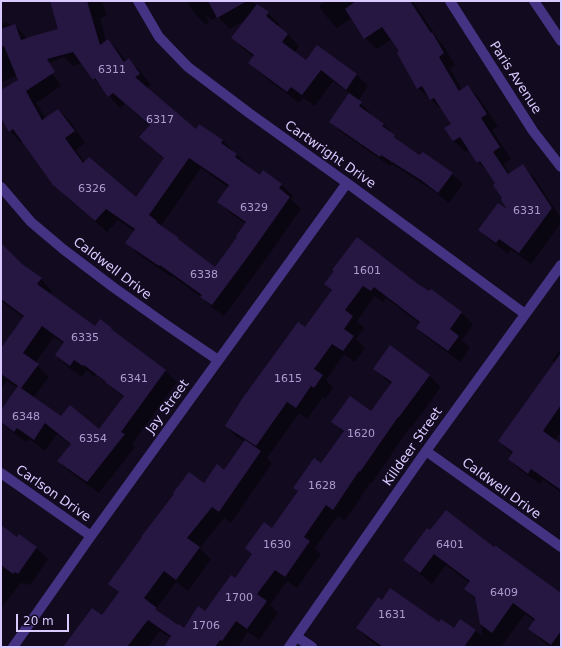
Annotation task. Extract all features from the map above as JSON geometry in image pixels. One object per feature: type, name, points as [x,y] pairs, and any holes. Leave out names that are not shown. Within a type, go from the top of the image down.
[{"type":"street","name":"Cartwright Drive","points":[[138,1],[159,37],[188,67],[280,136],[347,183],[525,314]]},
{"type":"street","name":"Paris Avenue","points":[[450,1],[533,131],[561,167]]},
{"type":"street","points":[[534,1],[561,41]]},
{"type":"street","name":"Jay Street","points":[[13,647],[91,536],[347,183]]},
{"type":"street","name":"Caldwell Drive","points":[[1,187],[32,222],[64,249],[168,326],[218,360]]},
{"type":"street","name":"Killdeer Street","points":[[289,647],[426,451],[561,265]]},
{"type":"street","name":"Caldwell Drive","points":[[426,451],[561,547]]},
{"type":"street","name":"Carlson Drive","points":[[1,473],[91,536]]},
{"type":"street","points":[[297,636],[312,647]]},
{"type":"building","points":[[50,1],[87,1],[100,45],[108,39],[124,62],[129,58],[140,74],[135,77],[196,129],[199,124],[223,140],[221,143],[237,154],[235,157],[260,175],[263,170],[282,184],[279,188],[290,197],[212,305],[200,297],[202,295],[160,265],[159,266],[125,243],[135,229],[106,209],[95,221],[53,185],[13,129],[9,132],[1,118],[1,90],[18,80],[4,46],[1,47],[1,29],[15,24],[21,40],[58,29]],"holes":[[[73,52],[93,80],[95,78],[108,97],[113,93],[150,125],[139,137],[164,158],[136,197],[89,157],[83,163],[65,138],[75,131],[58,109],[42,120],[26,91],[55,72],[47,59]],[[189,158],[229,185],[217,202],[246,222],[215,267],[149,215]]]},
{"type":"building","points":[[208,1],[247,1],[217,18]]},
{"type":"building","points":[[356,1],[410,1],[431,33],[432,32],[444,53],[439,57],[459,91],[468,85],[487,114],[481,118],[500,147],[493,152],[508,174],[523,164],[552,208],[519,253],[499,239],[496,243],[478,230],[498,203],[507,209],[501,200],[502,198],[493,185],[495,183],[480,161],[477,163],[460,137],[453,141],[444,128],[451,124],[434,98],[430,100],[422,86],[417,89],[397,53],[399,51],[382,27],[364,39],[345,9]]},
{"type":"building","points":[[257,4],[269,12],[266,16],[288,34],[282,42],[306,60],[317,45],[357,74],[346,90],[321,70],[302,95],[291,87],[287,92],[248,63],[254,55],[231,38]]},
{"type":"building","points":[[349,93],[362,102],[359,106],[384,124],[382,126],[395,135],[394,137],[419,155],[423,152],[453,173],[438,193],[421,180],[381,155],[380,157],[329,122]]},
{"type":"building","points":[[357,237],[418,284],[429,291],[431,289],[462,312],[450,329],[459,336],[448,351],[416,328],[420,322],[374,287],[371,291],[363,286],[345,310],[353,316],[344,329],[354,336],[343,351],[332,344],[314,369],[323,375],[314,388],[311,386],[296,408],[287,402],[256,446],[225,426],[242,399],[298,322],[305,327],[332,290],[324,284],[334,271],[332,270]]},
{"type":"building","points":[[1,243],[22,264],[42,278],[37,284],[95,326],[100,319],[166,370],[121,432],[125,434],[87,482],[57,461],[71,444],[45,423],[34,440],[17,428],[14,432],[1,422],[1,410],[18,386],[61,416],[70,405],[99,429],[124,396],[84,365],[83,366],[74,360],[70,366],[55,355],[64,342],[42,326],[23,353],[39,364],[21,388],[1,374],[1,348],[24,316],[1,299]]},
{"type":"building","points":[[390,345],[430,375],[398,417],[360,472],[359,471],[333,510],[326,505],[304,537],[310,541],[285,577],[275,570],[257,594],[267,601],[247,629],[236,621],[222,641],[220,640],[215,647],[164,647],[171,636],[148,620],[127,647],[63,647],[92,608],[102,615],[119,592],[108,584],[189,472],[204,483],[217,464],[224,470],[245,440],[261,451],[219,512],[212,507],[187,538],[200,547],[176,580],[164,571],[144,598],[157,608],[155,609],[184,628],[198,606],[205,611],[231,575],[235,578],[252,554],[245,548],[264,522],[272,528],[298,491],[293,488],[314,458],[321,463],[344,431],[331,422],[350,396],[371,411],[392,382],[373,369]]},
{"type":"building","points":[[561,353],[561,405],[543,431],[561,444],[561,490],[531,469],[528,474],[508,459],[513,452],[498,441]]},
{"type":"building","points":[[446,510],[494,547],[496,546],[561,593],[561,631],[551,645],[528,629],[535,619],[513,603],[492,633],[480,624],[475,597],[464,589],[470,581],[434,554],[420,573],[403,560],[427,528],[430,530]]},
{"type":"building","points":[[1,525],[17,537],[19,534],[37,547],[18,574],[15,572],[13,574],[1,565]]},
{"type":"building","points":[[390,588],[439,622],[441,619],[454,628],[460,619],[476,630],[464,647],[383,647],[356,628],[378,597],[382,600]]}]
